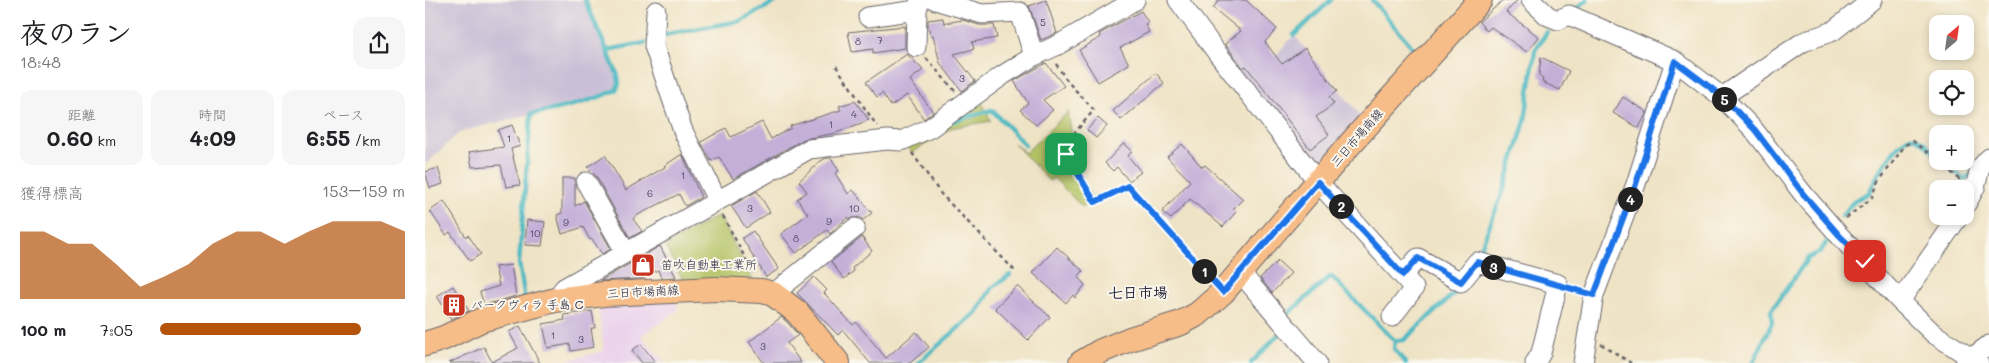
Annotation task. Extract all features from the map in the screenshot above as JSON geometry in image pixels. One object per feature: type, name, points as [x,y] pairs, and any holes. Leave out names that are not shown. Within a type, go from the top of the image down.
[{"type":"main road","name":"三日市場南線","points":[[1081,363],[1101,351],[1130,339],[1181,323],[1198,314],[1223,292],[1480,0]]},
{"type":"main road","name":"三日市場南線","points":[[425,344],[444,338],[481,320],[555,300],[603,294],[716,289],[767,293]]},
{"type":"main road","points":[[767,293],[797,312],[838,363]]},
{"type":"street","points":[[935,0],[982,14],[1020,12],[1040,53]]},
{"type":"street","points":[[555,300],[564,288],[626,253],[719,206],[809,150],[894,140],[930,128],[965,102],[1040,53],[1135,0]]},
{"type":"street","points":[[1178,0],[1318,182],[1414,288],[1392,317]]},
{"type":"street","points":[[1531,0],[1548,16],[1558,20],[1569,15],[1675,61],[1723,97],[1755,130],[1804,195],[1835,231],[1900,301],[1934,334],[1971,361],[1989,346]]},
{"type":"street","points":[[1723,97],[1803,42],[1833,30],[1872,0]]},
{"type":"street","points":[[868,17],[919,5],[916,48]]},
{"type":"street","points":[[656,11],[654,46],[683,131],[719,206]]},
{"type":"street","points":[[1583,363],[1594,295],[1636,184],[1675,61]]},
{"type":"street","points":[[1975,188],[1980,168],[1989,158]]},
{"type":"street","points":[[586,182],[626,253]]},
{"type":"street","points":[[1900,301],[1953,225]]},
{"type":"street","points":[[767,293],[855,228]]},
{"type":"street","points":[[1403,275],[1418,258],[1461,282],[1477,262],[1558,284],[1541,353],[1535,363]]},
{"type":"street","points":[[1240,272],[1317,363]]},
{"type":"path","points":[[916,48],[965,102]]},
{"type":"path","points":[[1040,53],[1094,110],[1072,136],[1066,154],[1095,202],[1128,186],[1223,292]]},
{"type":"path","points":[[836,66],[894,140],[912,153],[941,194],[1015,271]]},
{"type":"path","points":[[1835,231],[1848,216],[1871,198],[1878,183],[1905,145],[1913,141],[1929,154]]},
{"type":"path","points":[[1948,170],[1963,184],[1975,188]]},
{"type":"path","points":[[719,206],[767,293]]},
{"type":"path","points":[[1587,336],[1631,363]]},
{"type":"shaded area","points":[[425,0],[585,0],[618,76],[619,84],[616,90],[572,107],[531,114],[460,132],[425,165]]},
{"type":"shaded area","points":[[1294,35],[1364,120],[1314,176],[1218,54],[1235,44],[1258,68],[1277,54]]},
{"type":"shaded area","points":[[677,296],[677,311],[641,336],[665,363],[558,363],[604,351],[598,307]]},
{"type":"green space","points":[[977,93],[991,121],[951,128],[912,153],[901,141]]},
{"type":"green space","points":[[1068,112],[1072,136],[1066,154],[1095,202],[1089,202],[1082,207],[1054,178],[1049,181],[1014,143],[1025,153]]},
{"type":"green space","points":[[719,215],[757,288],[687,288],[665,246]]},
{"type":"building","points":[[1046,0],[1057,33],[1041,40],[1029,6]]},
{"type":"building","points":[[1219,0],[1246,0],[1277,29],[1265,42],[1282,64],[1305,48],[1337,91],[1329,97],[1334,104],[1316,117],[1329,135],[1310,149],[1246,66],[1243,68],[1225,44],[1241,31],[1213,8]]},
{"type":"building","points":[[1503,0],[1518,0],[1506,12],[1539,37],[1527,52],[1491,27],[1487,31],[1479,22]]},
{"type":"building","points":[[1141,11],[1148,22],[1145,24],[1149,32],[1120,48],[1129,64],[1098,82],[1079,50],[1101,37],[1099,34]]},
{"type":"building","points":[[943,18],[944,23],[963,20],[979,25],[994,25],[997,38],[972,42],[974,49],[954,54],[975,81],[962,91],[940,63],[933,35],[931,36],[928,26],[928,20]]},
{"type":"building","points":[[905,26],[905,48],[873,53],[873,49],[852,52],[848,32]]},
{"type":"building","points":[[907,54],[923,70],[910,80],[933,112],[924,119],[907,95],[891,106],[882,93],[877,97],[866,82]]},
{"type":"building","points":[[1541,57],[1569,71],[1560,90],[1542,82],[1543,79],[1539,76]]},
{"type":"building","points":[[1046,63],[1064,86],[1043,100],[1053,110],[1036,125],[1020,110],[1028,103],[1014,81]]},
{"type":"building","points":[[1156,73],[1164,83],[1121,120],[1113,111]]},
{"type":"building","points":[[1623,97],[1647,112],[1639,128],[1613,113]]},
{"type":"building","points":[[855,101],[869,120],[836,133],[804,139],[733,179],[719,157],[711,161],[701,142],[726,128],[731,137],[762,122],[771,139],[791,128],[790,126],[841,110],[839,106]]},
{"type":"building","points":[[1098,118],[1107,126],[1096,138],[1087,130]]},
{"type":"building","points":[[512,125],[520,146],[511,149],[520,185],[506,187],[501,165],[472,167],[469,152],[504,147],[498,130]]},
{"type":"building","points":[[1124,143],[1132,151],[1128,156],[1141,172],[1129,181],[1117,167],[1113,171],[1105,163]]},
{"type":"building","points":[[1182,144],[1202,167],[1205,165],[1243,199],[1233,209],[1236,212],[1223,227],[1190,199],[1171,219],[1162,212],[1190,181],[1167,157]]},
{"type":"building","points":[[682,154],[701,197],[685,206],[679,194],[636,216],[633,219],[642,231],[630,238],[596,176],[587,167],[605,155],[626,190],[665,167]]},
{"type":"building","points":[[826,158],[831,158],[839,171],[835,173],[848,194],[853,190],[872,213],[863,220],[859,217],[849,219],[848,217],[830,234],[827,230],[796,253],[781,234],[808,214],[797,199],[807,192],[799,181],[816,164]]},
{"type":"building","points":[[438,168],[443,184],[430,188],[425,172]]},
{"type":"building","points":[[562,178],[575,178],[575,206],[584,201],[611,249],[602,254],[592,239],[590,240],[583,227],[562,234],[557,215],[562,213]]},
{"type":"building","points":[[757,191],[770,212],[746,228],[731,206]]},
{"type":"building","points":[[444,201],[466,237],[468,235],[481,254],[470,261],[450,232],[446,235],[430,211]]},
{"type":"building","points":[[527,220],[545,222],[542,246],[525,245]]},
{"type":"building","points":[[753,231],[779,269],[766,277],[742,238]]},
{"type":"building","points":[[862,237],[872,251],[852,268],[854,271],[844,279],[831,262]]},
{"type":"building","points":[[660,246],[676,277],[661,278],[658,270],[641,279],[600,281]]},
{"type":"building","points":[[1057,247],[1083,271],[1078,277],[1085,285],[1075,298],[1073,295],[1066,303],[1033,273]]},
{"type":"building","points":[[1278,261],[1291,273],[1272,293],[1260,278]]},
{"type":"building","points":[[511,265],[516,296],[484,305],[480,292],[499,286],[495,267]]},
{"type":"building","points":[[814,277],[827,290],[824,293],[853,325],[856,322],[886,358],[916,332],[929,347],[910,363],[870,363],[843,330],[838,335],[797,293]]},
{"type":"building","name":"パークヴィラ 手島 C","points":[[453,286],[469,311],[451,319],[437,296]]},
{"type":"building","points":[[1017,286],[1050,317],[1028,340],[995,308]]},
{"type":"building","points":[[592,311],[595,328],[591,328],[594,347],[571,351],[570,344],[548,348],[543,324],[565,320],[564,315]]},
{"type":"building","points":[[781,317],[798,335],[787,343],[801,363],[764,363],[749,342]]},
{"type":"building","points":[[520,326],[540,363],[449,363],[484,347],[492,362],[518,348],[509,332]]},
{"type":"building","points":[[641,344],[656,363],[642,363],[632,350]]},
{"type":"waterway","points":[[525,300],[519,263],[531,114],[564,108],[595,99],[616,90],[619,84],[618,76],[585,0]]},
{"type":"waterway","points":[[663,35],[740,21],[779,0]]},
{"type":"waterway","points":[[1294,35],[1331,0]]},
{"type":"waterway","points":[[1372,0],[1420,56]]},
{"type":"waterway","points":[[1576,9],[1587,0]]},
{"type":"waterway","points":[[1478,255],[1504,189],[1525,121],[1535,50],[1547,32]]},
{"type":"waterway","points":[[607,50],[645,43]]},
{"type":"waterway","points":[[953,121],[992,110],[1025,145]]},
{"type":"waterway","points":[[1842,216],[1855,200],[1869,193],[1888,159],[1908,138],[1914,137],[1921,140],[1929,148]]},
{"type":"waterway","points":[[1952,170],[1964,179],[1972,174]]},
{"type":"waterway","points":[[1753,363],[1772,323],[1771,311],[1808,258],[1820,252],[1830,237]]},
{"type":"waterway","points":[[918,363],[978,311],[992,288],[1010,275]]},
{"type":"waterway","points":[[1289,313],[1331,276],[1395,341]]},
{"type":"waterway","points":[[1406,363],[1394,349],[1395,341],[1404,340],[1461,287]]},
{"type":"waterway","points":[[1251,363],[1279,334]]},
{"type":"place","name":"笛吹自動車工業所","points":[[643,265]]},
{"type":"place","name":"パークヴィラ 手島 C","points":[[454,305]]},
{"type":"district","name":"七日市場","points":[[1138,293]]},
{"type":"route","points":[[1066,154],[1095,202],[1128,186],[1223,292],[1318,182],[1403,275],[1418,258],[1461,282],[1477,262],[1594,295],[1636,184],[1675,61],[1723,97],[1755,130],[1804,195],[1865,261]]}]
